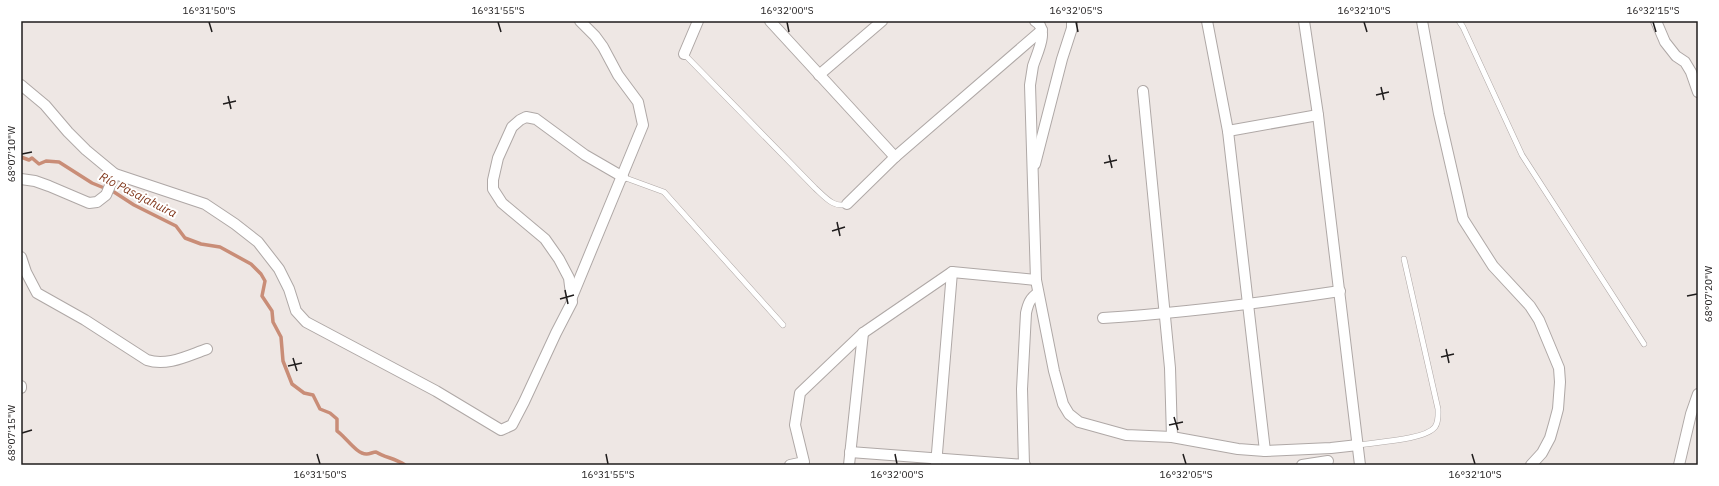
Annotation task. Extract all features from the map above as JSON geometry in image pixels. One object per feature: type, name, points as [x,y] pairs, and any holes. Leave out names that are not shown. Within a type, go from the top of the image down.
[{"type":"street","points":[[572,297],[643,125],[642,113],[638,102],[618,75],[603,47],[595,36],[580,21]]},
{"type":"street","points":[[684,54],[698,21]]},
{"type":"street","points":[[770,21],[895,157]]},
{"type":"street","points":[[820,75],[882,21]]},
{"type":"street","points":[[1035,21],[1039,23],[1042,30],[1040,48],[1030,85],[1036,280],[1054,371],[1063,404],[1069,414],[1079,422],[1126,435],[1172,437],[1265,451],[1331,448],[1358,444]]},
{"type":"street","points":[[1032,176],[1062,59],[1072,28],[1072,21]]},
{"type":"street","points":[[1207,21],[1228,132],[1265,451]]},
{"type":"street","points":[[1304,21],[1318,115],[1360,465]]},
{"type":"street","points":[[1422,21],[1439,114],[1463,219],[1493,266],[1530,306],[1539,320],[1559,368],[1560,382],[1558,409],[1550,438],[1542,453],[1531,465]]},
{"type":"street","points":[[1657,22],[1665,42],[1676,56],[1685,62],[1691,72],[1698,92]]},
{"type":"street","points":[[848,204],[895,157],[1042,30]]},
{"type":"street","points":[[21,85],[45,106],[86,150],[116,174],[205,204],[235,224],[258,242],[279,269],[289,289],[296,311],[306,322],[436,391],[501,430],[512,425],[572,302],[569,278],[555,252],[545,239],[502,203],[493,189],[493,180],[498,158],[512,127],[526,117],[536,119],[585,155],[622,177]]},
{"type":"street","points":[[1143,91],[1170,368],[1172,437]]},
{"type":"street","points":[[1228,132],[1318,115]]},
{"type":"street","points":[[21,179],[35,181],[89,203],[98,202],[106,195],[116,174]]},
{"type":"street","points":[[21,257],[26,272],[37,293],[86,320],[147,360],[159,363],[207,349]]},
{"type":"street","points":[[790,465],[804,462],[795,425],[800,393],[863,333],[952,272],[1036,280]]},
{"type":"street","points":[[937,461],[952,272]]},
{"type":"street","points":[[1103,318],[1164,314],[1248,305],[1340,291]]},
{"type":"street","points":[[850,452],[937,461],[1024,465],[1022,389],[1026,313],[1033,296],[1038,293]]},
{"type":"street","points":[[849,465],[863,333]]},
{"type":"street","points":[[1679,465],[1691,414],[1698,394]]},
{"type":"street","points":[[1302,465],[1327,463],[1331,448]]},
{"type":"lane","points":[[1458,21],[1463,27],[1522,155],[1644,344]]},
{"type":"lane","points":[[684,54],[814,188],[836,205],[841,206],[848,204]]},
{"type":"lane","points":[[622,177],[664,192],[783,325]]},
{"type":"lane","points":[[1358,444],[1429,433],[1435,427],[1438,420],[1438,409],[1404,259]]},
{"type":"waterway","name":"Río Pasajahuira","points":[[21,157],[29,160],[32,158],[39,164],[46,161],[59,162],[92,183],[114,192],[134,205],[176,226],[185,238],[201,244],[220,247],[251,264],[261,274],[265,281],[262,296],[272,311],[273,322],[281,337],[283,361],[292,384],[304,393],[313,395],[320,409],[330,413],[337,419],[337,431],[359,452],[363,454],[376,452],[405,465]]}]
